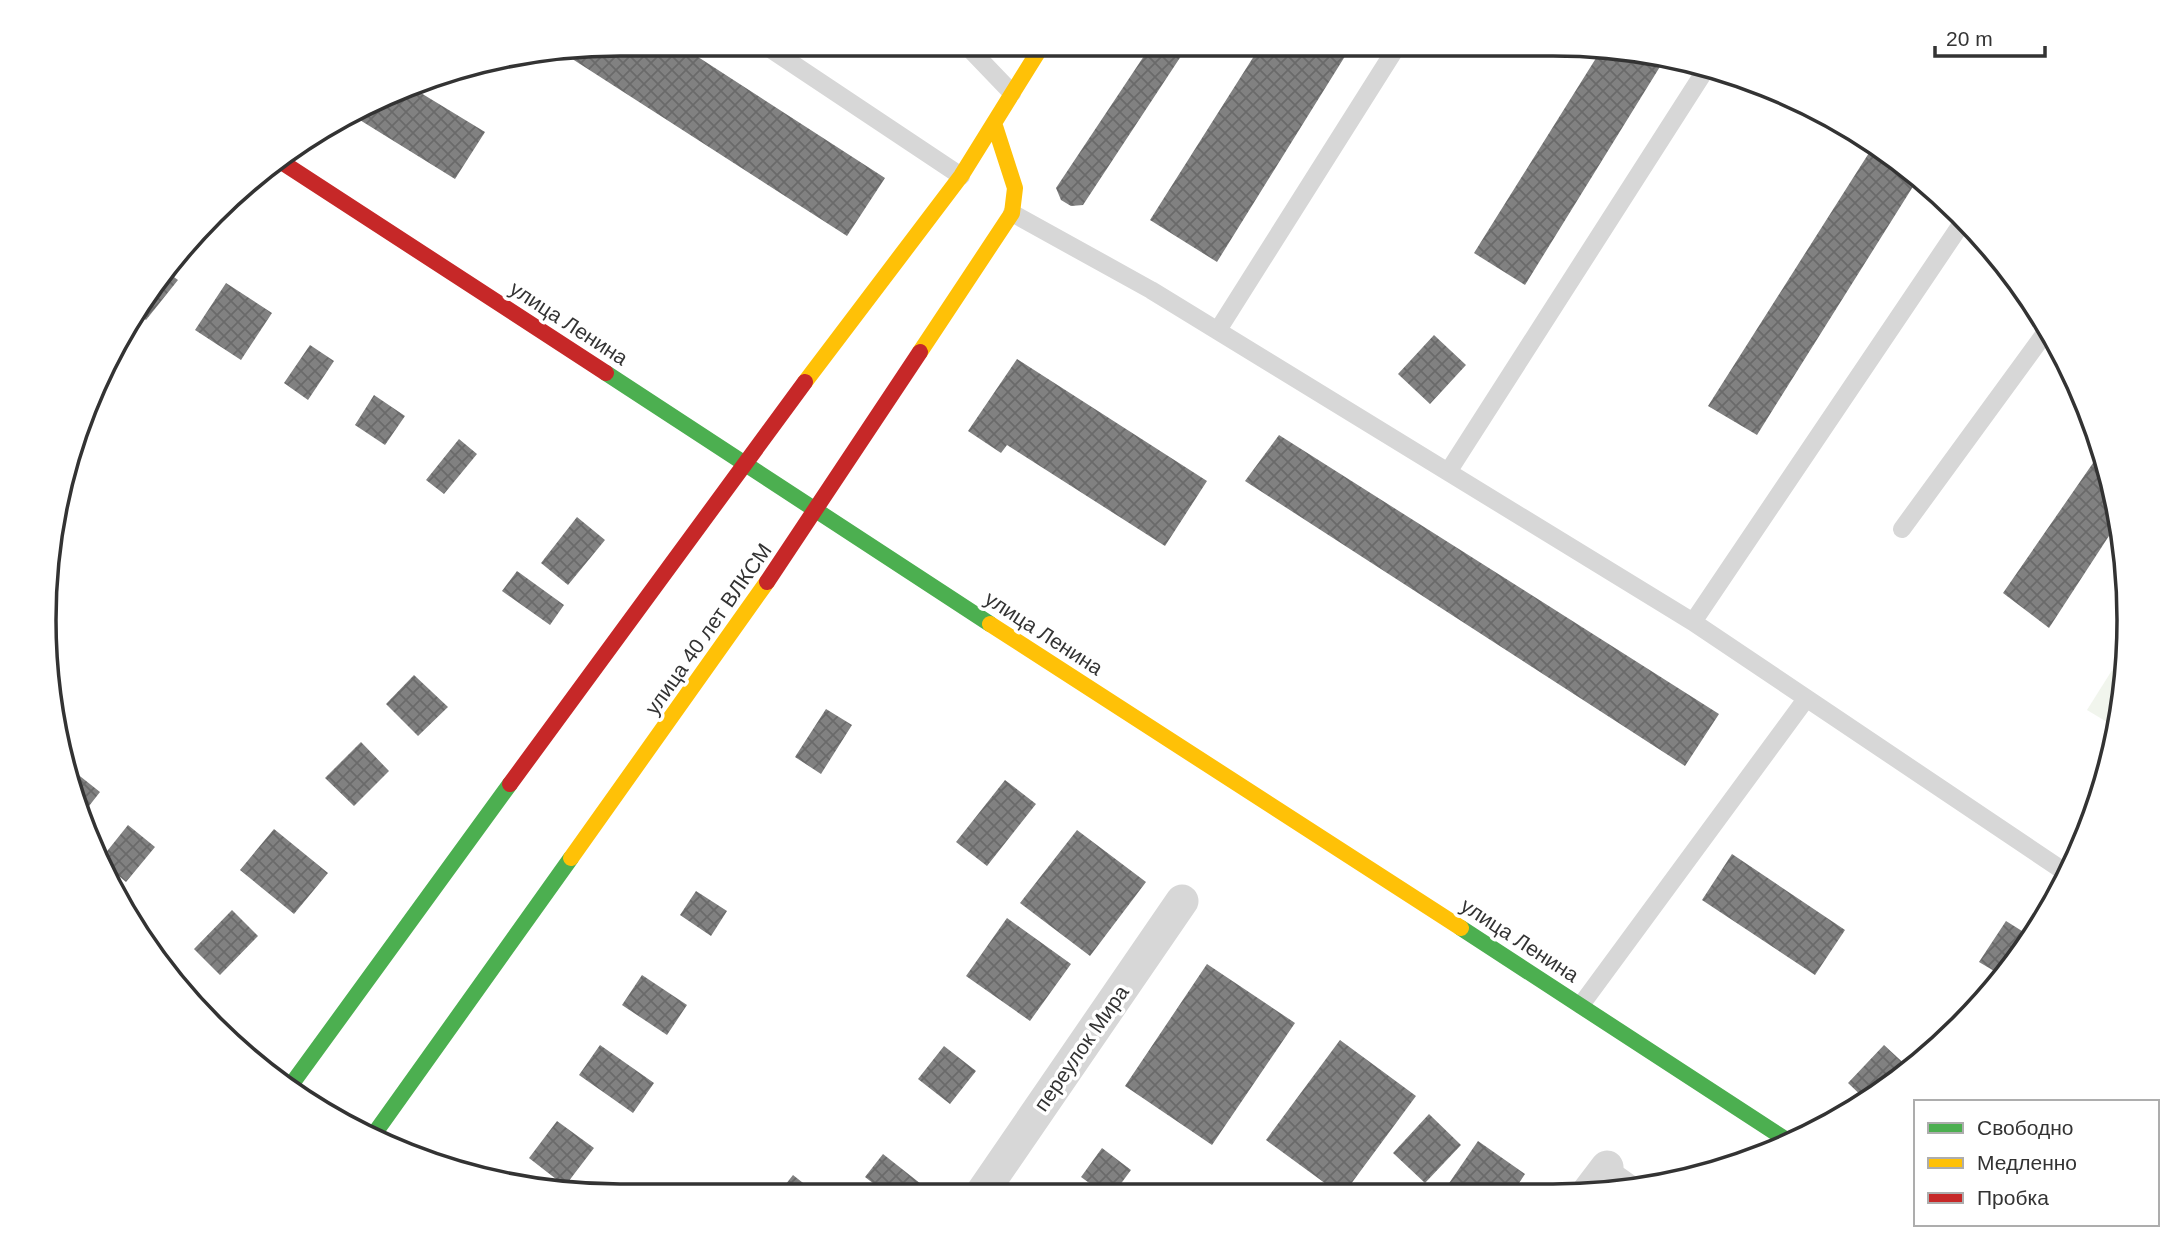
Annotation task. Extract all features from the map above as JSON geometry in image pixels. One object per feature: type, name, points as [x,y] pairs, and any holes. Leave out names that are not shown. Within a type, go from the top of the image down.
[{"type":"street","points":[[295,1080],[744,463],[961,176],[1035,56]]},
{"type":"street","points":[[994,123],[1015,188],[1012,213]]},
{"type":"street","name":"улица Ленина","points":[[287,166],[1780,1136]]},
{"type":"street","name":"улица 40 лет ВЛКСМ","points":[[378,1129],[783,559],[1012,213]]},
{"type":"street","name":"переулок Мира","points":[[988,1184],[1182,901]]},
{"type":"lane","points":[[781,56],[961,176]]},
{"type":"lane","points":[[977,56],[1012,93]]},
{"type":"lane","points":[[1218,330],[1391,56]]},
{"type":"lane","points":[[1448,472],[1702,76]]},
{"type":"lane","points":[[1012,213],[1218,330],[1693,622],[2059,869]]},
{"type":"lane","points":[[1693,622],[1959,229]]},
{"type":"lane","points":[[1902,528],[2041,339]]},
{"type":"lane","points":[[1581,1004],[1806,699]]},
{"type":"shaded area","points":[[2115,665],[2107,722],[2087,710]]},
{"type":"building","points":[[697,56],[885,178],[847,236],[571,58]]},
{"type":"building","points":[[1144,56],[1181,56],[1083,205],[1071,206],[1061,200],[1056,188]]},
{"type":"building","points":[[1254,56],[1345,56],[1217,262],[1150,220]]},
{"type":"building","points":[[1596,58],[1660,67],[1525,285],[1474,253]]},
{"type":"building","points":[[421,93],[485,132],[455,179],[360,120]]},
{"type":"building","points":[[1869,153],[1913,187],[1757,435],[1708,406]]},
{"type":"building","points":[[173,277],[178,280],[146,320],[144,319],[151,307]]},
{"type":"building","points":[[226,283],[272,313],[241,360],[195,330]]},
{"type":"building","points":[[1434,335],[1466,365],[1430,404],[1398,374]]},
{"type":"building","points":[[310,345],[334,361],[308,400],[284,383]]},
{"type":"building","points":[[1017,359],[1207,481],[1165,546],[1007,445],[1001,453],[968,431]]},
{"type":"building","points":[[374,395],[405,416],[385,445],[355,425]]},
{"type":"building","points":[[1279,435],[1719,714],[1685,766],[1245,481]]},
{"type":"building","points":[[459,439],[477,454],[444,494],[426,480]]},
{"type":"building","points":[[2094,461],[2110,534],[2049,628],[2003,593]]},
{"type":"building","points":[[577,517],[605,540],[568,585],[541,563]]},
{"type":"building","points":[[517,571],[564,605],[550,625],[502,591]]},
{"type":"building","points":[[414,675],[448,707],[418,736],[386,704]]},
{"type":"building","points":[[826,709],[852,725],[821,774],[795,757]]},
{"type":"building","points":[[361,742],[389,771],[354,806],[325,778]]},
{"type":"building","points":[[78,774],[100,792],[88,807]]},
{"type":"building","points":[[1005,780],[1036,804],[987,866],[956,842]]},
{"type":"building","points":[[128,825],[155,847],[126,882],[117,874],[106,852]]},
{"type":"building","points":[[274,829],[328,873],[294,914],[240,870]]},
{"type":"building","points":[[1077,830],[1146,882],[1090,956],[1020,903]]},
{"type":"building","points":[[1732,854],[1845,930],[1815,975],[1702,900]]},
{"type":"building","points":[[696,891],[727,911],[711,936],[680,915]]},
{"type":"building","points":[[232,910],[258,936],[220,975],[194,949]]},
{"type":"building","points":[[1007,918],[1071,964],[1030,1021],[966,976]]},
{"type":"building","points":[[2006,921],[2023,932],[1994,971],[1979,962]]},
{"type":"building","points":[[1207,964],[1295,1023],[1212,1145],[1125,1086]]},
{"type":"building","points":[[642,975],[687,1005],[667,1035],[622,1005]]},
{"type":"building","points":[[1340,1040],[1416,1096],[1351,1184],[1326,1184],[1266,1140]]},
{"type":"building","points":[[600,1045],[654,1083],[633,1113],[579,1075]]},
{"type":"building","points":[[1884,1045],[1902,1062],[1859,1093],[1848,1083]]},
{"type":"building","points":[[944,1046],[976,1071],[950,1104],[918,1079]]},
{"type":"building","points":[[1429,1114],[1461,1145],[1425,1183],[1393,1153]]},
{"type":"building","points":[[557,1121],[594,1148],[568,1181],[558,1180],[529,1158]]},
{"type":"building","points":[[1478,1141],[1525,1174],[1518,1184],[1448,1184]]},
{"type":"building","points":[[1102,1148],[1131,1170],[1121,1184],[1091,1184],[1081,1177]]},
{"type":"building","points":[[883,1154],[921,1184],[874,1184],[865,1177]]},
{"type":"building","points":[[793,1175],[804,1184],[786,1184]]},
{"type":"traffic: fast","points":[[606,373],[990,624]]},
{"type":"traffic: fast","points":[[295,1080],[510,784]]},
{"type":"traffic: fast","points":[[378,1129],[571,858]]},
{"type":"traffic: fast","points":[[1461,928],[1780,1136]]},
{"type":"traffic: slow","points":[[805,382],[961,176],[1036,56]]},
{"type":"traffic: slow","points":[[920,352],[1012,213],[1015,188],[994,123]]},
{"type":"traffic: slow","points":[[571,858],[767,582]]},
{"type":"traffic: slow","points":[[990,624],[1461,928]]},
{"type":"traffic: jam","points":[[287,166],[606,373]]},
{"type":"traffic: jam","points":[[767,582],[920,352]]},
{"type":"traffic: jam","points":[[510,784],[805,382]]}]
